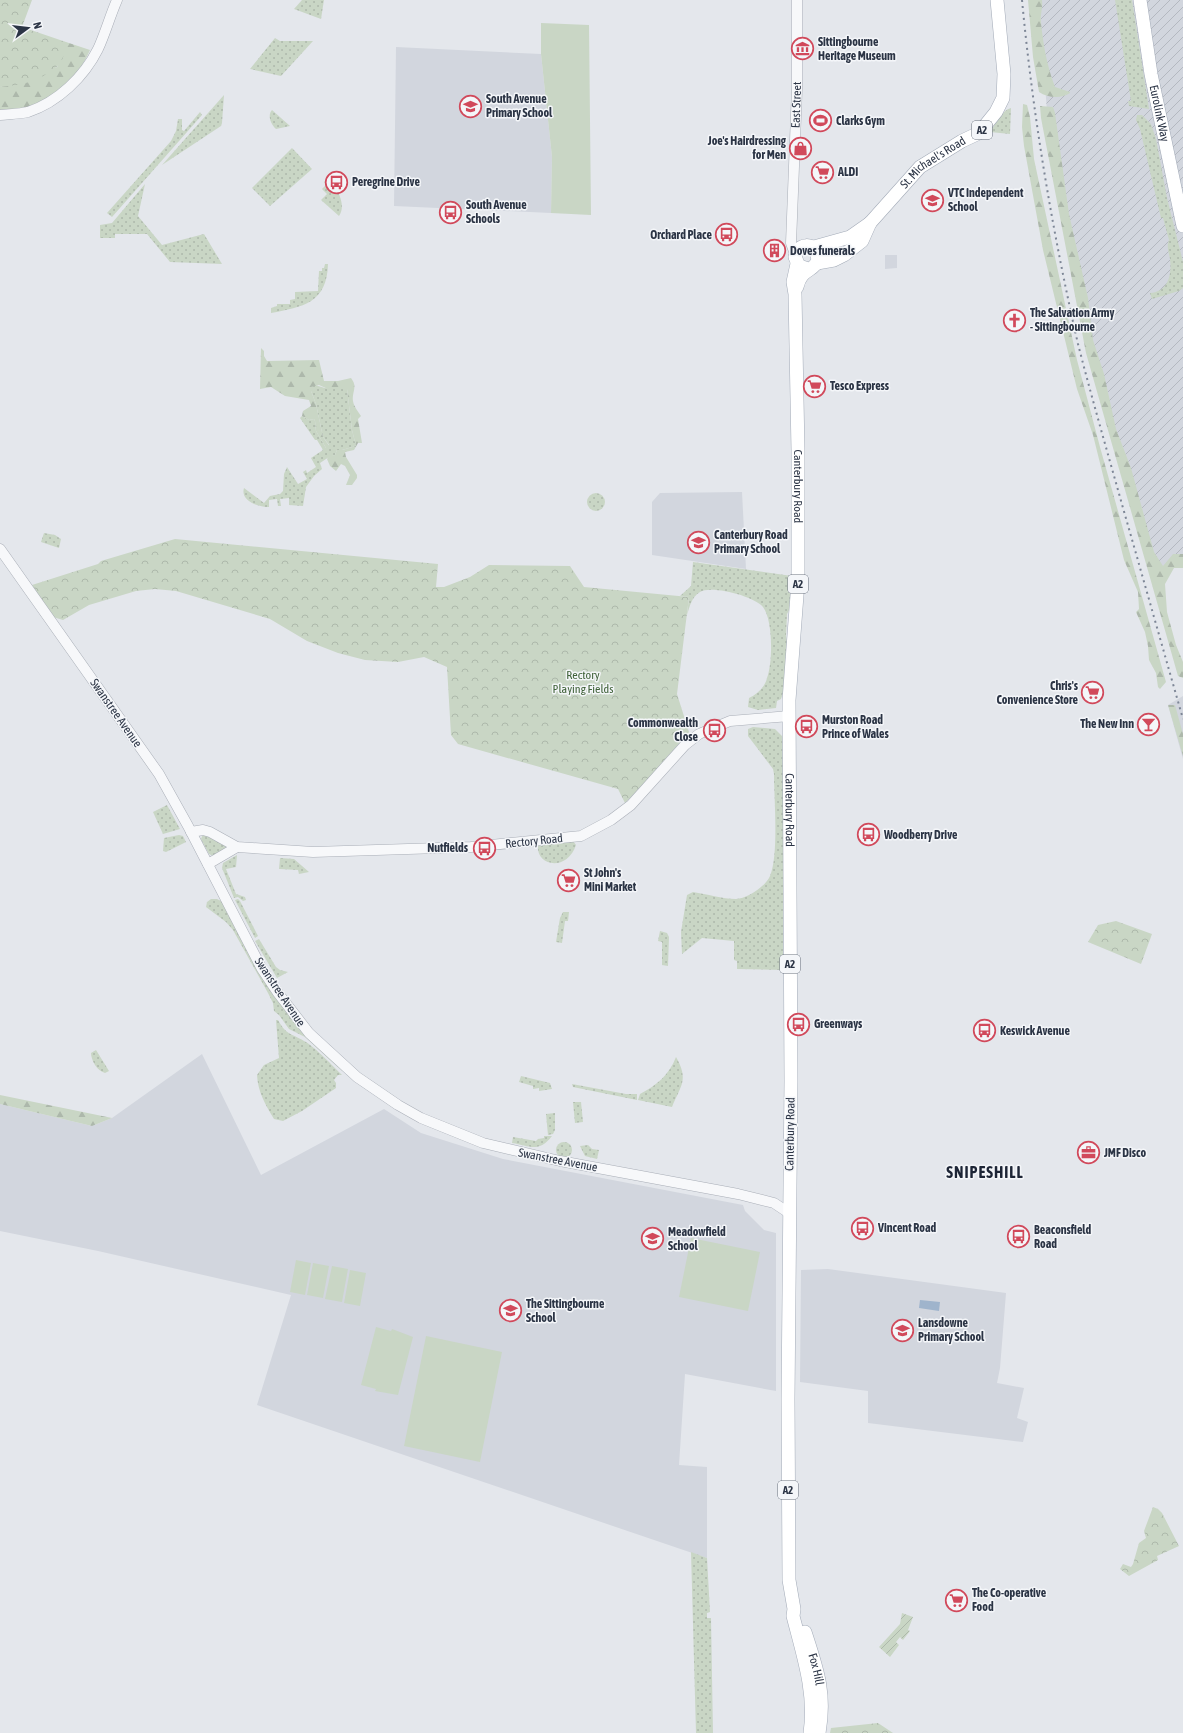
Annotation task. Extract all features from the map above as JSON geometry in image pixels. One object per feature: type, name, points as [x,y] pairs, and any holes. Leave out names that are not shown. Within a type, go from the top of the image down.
[{"type":"main road","name":"St. Michael's Road","points":[[811,246],[850,237],[874,219],[920,167],[962,141],[979,133],[996,112],[1003,98],[1004,74],[997,0]]},
{"type":"main road","name":"Eurolink Way","points":[[1140,0],[1153,81],[1183,226]]},
{"type":"main road","name":"St. Michael's Road","points":[[805,262],[834,260],[844,255],[862,241],[874,219]]},
{"type":"main road","name":"A2","points":[[805,262],[802,246],[811,246]]},
{"type":"main road","name":"East Street","points":[[797,407],[795,294],[793,282],[805,262],[819,256],[811,246]]},
{"type":"main road","name":"Canterbury Road","points":[[789,1212],[791,1081],[789,700],[798,582],[797,407]]},
{"type":"main road","name":"Fox Hill","points":[[789,1212],[789,1580],[794,1609],[792,1616],[806,1667],[812,1700],[810,1733]]},
{"type":"main road","name":"Fox Hill","points":[[794,1609],[799,1614],[820,1676],[822,1700],[819,1733]]},
{"type":"street","points":[[0,114],[20,113],[45,105],[72,84],[83,73],[98,48],[116,0]]},
{"type":"street","name":"East Street","points":[[797,0],[791,243],[805,262]]},
{"type":"street","points":[[792,234],[811,246]]},
{"type":"street","name":"Swanstree Avenue","points":[[0,549],[159,774],[208,864],[262,969],[295,1018],[313,1038],[356,1077],[398,1105],[444,1128],[498,1147],[560,1161],[738,1194],[774,1203],[789,1212]]},
{"type":"street","name":"Rectory Road","points":[[191,832],[203,830],[210,832],[236,847],[313,852],[414,850],[501,845],[581,836],[611,820],[631,805],[685,745],[699,734],[730,721],[790,716]]},
{"type":"street","points":[[208,864],[236,847]]},
{"type":"shaded area","points":[[1039,0],[1183,0],[1183,564],[1149,570],[1091,356],[1048,126]]},
{"type":"shaded area","name":"South Avenue Primary School","points":[[396,47],[541,54],[552,157],[551,213],[394,206]]},
{"type":"shaded area","points":[[885,255],[897,255],[897,268],[885,269]]},
{"type":"shaded area","name":"Canterbury Road Primary School","points":[[742,492],[746,569],[652,555],[652,502],[660,493]]},
{"type":"shaded area","points":[[1183,696],[1183,759],[1168,705]]},
{"type":"shaded area","name":"The Sittingbourne School","points":[[202,1054],[261,1175],[384,1109],[421,1133],[503,1159],[743,1205],[745,1211],[764,1230],[776,1233],[776,1391],[685,1374],[679,1465],[707,1467],[707,1558],[257,1405],[291,1295],[98,1251],[0,1231],[0,1104],[92,1126],[112,1118]]},
{"type":"shaded area","name":"Lansdowne Primary School","points":[[828,1269],[1006,1293],[1000,1368],[997,1383],[1024,1388],[1017,1418],[1028,1422],[1023,1442],[868,1423],[868,1391],[800,1382],[801,1270]]},
{"type":"green space","points":[[0,0],[32,0],[22,27],[63,41],[64,55],[61,62],[45,75],[33,81],[0,87]]},
{"type":"green space","points":[[302,0],[324,0],[321,19],[294,9]]},
{"type":"green space","points":[[1028,0],[1042,0],[1041,22],[1044,47],[1052,79],[1055,87],[1070,92],[1066,95],[1054,97],[1046,96],[1039,92],[1033,57]]},
{"type":"green space","points":[[1115,0],[1132,0],[1149,109],[1129,106],[1128,101],[1131,101]]},
{"type":"green space","points":[[541,23],[589,25],[591,215],[551,213],[552,157],[541,54]]},
{"type":"green space","points":[[275,38],[280,41],[313,41],[281,76],[250,69]]},
{"type":"green space","points":[[63,41],[90,50],[85,60],[72,78],[55,94],[36,105],[25,108],[0,110],[0,87],[57,67],[63,56]]},
{"type":"green space","points":[[224,95],[221,126],[162,165]]},
{"type":"green space","points":[[1023,104],[1027,105],[1030,117],[1034,159],[1077,360],[1166,682],[1160,689],[1158,687],[1156,673],[1149,660],[1145,632],[1136,612],[1139,609],[1138,592],[1124,560],[1093,435],[1077,389],[1043,250],[1024,146],[1022,127]]},
{"type":"green space","points":[[1040,106],[1053,107],[1055,113],[1069,214],[1088,298],[1093,340],[1104,374],[1116,429],[1131,468],[1154,552],[1163,566],[1173,554],[1183,554],[1183,568],[1174,568],[1165,584],[1167,612],[1176,645],[1183,662],[1183,678],[1178,676],[1086,353],[1041,118]]},
{"type":"green space","points":[[1011,108],[1010,134],[990,132],[1002,115]]},
{"type":"green space","points":[[272,110],[290,126],[276,129],[270,120]]},
{"type":"green space","points":[[200,112],[202,115],[112,217],[107,213],[171,141],[176,131],[178,119],[182,119],[182,130],[184,131]]},
{"type":"green space","points":[[1137,115],[1142,115],[1151,124],[1156,139],[1167,198],[1183,262],[1183,288],[1179,291],[1152,299],[1150,293],[1161,290],[1168,282],[1170,271],[1168,247],[1169,240],[1163,218],[1161,218],[1140,129],[1136,120]]},
{"type":"green space","points":[[292,148],[312,169],[270,206],[252,188]]},
{"type":"green space","points":[[332,173],[342,206],[339,216],[321,200],[327,194],[322,189],[326,185],[324,182]]},
{"type":"green space","points":[[145,184],[138,216],[162,245],[204,234],[222,264],[170,262],[147,234],[115,234],[115,238],[100,238],[100,225],[112,223]]},
{"type":"green space","points":[[325,264],[328,264],[327,277],[318,295],[303,305],[271,313],[271,308],[277,306],[277,304],[290,304],[290,300],[295,299],[295,292],[318,291],[319,271],[322,271]]},
{"type":"green space","points":[[261,348],[264,351],[264,356],[267,361],[319,360],[324,381],[338,381],[351,378],[353,381],[354,403],[361,416],[358,419],[362,443],[358,443],[354,450],[345,452],[346,457],[357,475],[357,478],[352,485],[346,485],[350,475],[345,466],[341,464],[336,471],[330,466],[327,459],[329,456],[335,455],[337,450],[356,446],[352,430],[347,389],[328,389],[319,385],[311,387],[323,437],[330,447],[328,449],[316,431],[314,419],[309,420],[302,416],[303,411],[311,406],[309,400],[285,396],[271,387],[260,389]]},
{"type":"green space","points":[[315,385],[325,388],[347,389],[352,430],[356,446],[337,450],[335,455],[320,463],[322,469],[314,476],[306,487],[303,506],[289,505],[289,498],[280,499],[281,506],[278,506],[277,499],[269,500],[269,507],[260,506],[247,500],[243,493],[244,488],[264,503],[270,496],[280,494],[283,491],[284,474],[287,467],[298,484],[307,479],[303,472],[306,470],[307,473],[316,467],[311,458],[323,450],[300,418],[302,416],[309,420],[314,419],[316,431],[326,448],[329,445],[323,437],[316,404],[311,391],[311,387]]},
{"type":"green space","points":[[596,493],[602,496],[605,502],[602,508],[596,511],[590,508],[587,502],[590,496]]},
{"type":"green space","points":[[44,533],[55,535],[61,539],[59,548],[41,542]]},
{"type":"green space","name":"Rectory Playing Fields","points":[[175,539],[438,564],[436,587],[444,587],[470,577],[489,565],[570,566],[584,587],[689,597],[677,694],[689,732],[643,785],[625,803],[618,789],[458,744],[451,735],[447,667],[424,657],[398,662],[365,660],[338,653],[307,641],[270,619],[176,591],[155,589],[136,591],[89,605],[63,620],[53,617],[32,585],[98,564],[101,561]]},
{"type":"green space","points":[[693,562],[792,576],[790,608],[787,614],[786,636],[788,650],[783,693],[781,699],[777,701],[776,708],[758,710],[748,707],[749,698],[763,687],[769,671],[771,641],[769,621],[763,607],[751,599],[732,593],[705,590],[700,592],[691,602],[687,615],[689,597],[680,596],[691,586]]},
{"type":"green space","points":[[1168,705],[1175,705],[1183,734],[1183,756]]},
{"type":"green space","points":[[753,727],[775,729],[784,738],[783,970],[737,969],[737,961],[734,960],[734,941],[702,938],[682,954],[681,932],[687,895],[693,892],[725,898],[736,899],[745,897],[765,884],[770,876],[773,866],[775,841],[774,774],[773,769],[748,736],[748,729]]},
{"type":"green space","points":[[167,805],[180,829],[163,834],[153,812]]},
{"type":"green space","points":[[203,834],[228,847],[213,856],[209,854],[201,839]]},
{"type":"green space","points":[[179,835],[183,836],[186,842],[166,852],[163,851],[164,838]]},
{"type":"green space","points":[[573,841],[576,845],[572,854],[559,862],[547,862],[539,853],[538,846]]},
{"type":"green space","points":[[237,855],[236,867],[226,869],[236,894],[245,897],[246,900],[243,901],[238,897],[234,898],[222,868],[223,863]]},
{"type":"green space","points":[[280,858],[294,859],[309,872],[299,874],[298,870],[279,869]]},
{"type":"green space","points":[[211,899],[217,899],[223,902],[292,1020],[343,1072],[305,1037],[289,1029],[279,1015],[274,1011],[273,1003],[268,993],[233,930],[226,922],[206,907],[207,902]]},
{"type":"green space","points":[[238,899],[258,936],[255,938],[235,900]]},
{"type":"green space","points":[[563,912],[569,912],[568,921],[565,921],[562,943],[556,942],[560,918]]},
{"type":"green space","points":[[1116,921],[1152,934],[1141,964],[1088,942],[1098,925]]},
{"type":"green space","points":[[660,931],[667,933],[669,937],[668,966],[662,965],[662,942],[658,941]]},
{"type":"green space","points":[[259,939],[276,967],[280,970],[288,972],[277,978],[255,941]]},
{"type":"green space","points":[[276,1020],[278,1020],[287,1032],[300,1038],[313,1047],[342,1075],[338,1075],[334,1080],[336,1083],[336,1088],[302,1111],[283,1121],[274,1119],[262,1098],[257,1075],[264,1065],[279,1058]]},
{"type":"green space","points":[[96,1050],[109,1071],[105,1073],[97,1068],[92,1059],[91,1053]]},
{"type":"green space","points":[[676,1057],[683,1077],[681,1088],[672,1107],[638,1100],[640,1094],[662,1079],[670,1069]]},
{"type":"green space","points":[[521,1076],[550,1083],[552,1089],[539,1091],[539,1088],[533,1089],[533,1086],[519,1082]]},
{"type":"green space","points":[[572,1084],[626,1094],[637,1094],[637,1100],[573,1087]]},
{"type":"green space","points":[[0,1095],[112,1118],[92,1126],[0,1104]]},
{"type":"green space","points":[[573,1102],[581,1102],[583,1122],[575,1123]]},
{"type":"green space","points":[[555,1113],[555,1130],[553,1134],[548,1135],[546,1114]]},
{"type":"green space","points":[[544,1136],[552,1136],[543,1145],[534,1147],[512,1143],[513,1137],[536,1141],[544,1138]]},
{"type":"green space","points":[[564,1142],[571,1147],[572,1150],[567,1157],[564,1158],[557,1153],[556,1150],[561,1143]]},
{"type":"green space","points":[[588,1145],[592,1149],[599,1150],[597,1159],[585,1156],[580,1146]]},
{"type":"green space","points":[[691,1238],[760,1252],[748,1311],[679,1297]]},
{"type":"green space","points":[[296,1260],[311,1263],[305,1295],[290,1292]]},
{"type":"green space","points":[[313,1263],[329,1266],[323,1298],[307,1295]]},
{"type":"green space","points":[[332,1266],[348,1269],[342,1302],[325,1299]]},
{"type":"green space","points":[[350,1270],[366,1273],[360,1306],[344,1303]]},
{"type":"green space","points":[[376,1327],[391,1331],[392,1329],[413,1337],[398,1395],[375,1391],[376,1389],[361,1385]]},
{"type":"green space","points":[[426,1336],[502,1352],[480,1462],[404,1446]]},
{"type":"green space","points":[[1153,1507],[1162,1513],[1179,1546],[1157,1556],[1158,1560],[1129,1576],[1120,1569],[1123,1564],[1131,1567],[1133,1564],[1139,1543],[1146,1538],[1144,1531]]},
{"type":"green space","points":[[691,1552],[707,1558],[710,1612],[707,1613],[707,1618],[711,1618],[713,1733],[696,1733]]},
{"type":"green space","points":[[902,1613],[913,1617],[908,1630],[910,1631],[903,1640],[900,1637],[896,1642],[899,1645],[890,1657],[879,1647],[900,1624]]},
{"type":"green space","points":[[878,1723],[893,1733],[830,1733],[831,1728]]},
{"type":"water","points":[[920,1300],[940,1302],[939,1311],[919,1308]]},
{"type":"railway","points":[[1022,0],[1026,43],[1044,173],[1078,344],[1183,719]]},
{"type":"place","name":"Sittingbourne Heritage Museum","points":[[803,49]]},
{"type":"place","name":"South Avenue Primary School","points":[[471,106]]},
{"type":"place","name":"Clarks Gym","points":[[820,121]]},
{"type":"place","name":"Joe's Hairdressing for Men","points":[[801,148]]},
{"type":"place","name":"ALDI","points":[[823,172]]},
{"type":"place","name":"Peregrine Drive","points":[[337,182]]},
{"type":"place","name":"VTC Independent School","points":[[933,200]]},
{"type":"place","name":"South Avenue Schools","points":[[451,212]]},
{"type":"place","name":"Orchard Place","points":[[727,235]]},
{"type":"place","name":"Doves funerals","points":[[774,251]]},
{"type":"place","name":"The Salvation Army - Sittingbourne","points":[[1015,320]]},
{"type":"place","name":"Tesco Express","points":[[815,386]]},
{"type":"place","name":"Canterbury Road Primary School","points":[[698,542]]},
{"type":"place","name":"Chris's Convenience Store","points":[[1093,693]]},
{"type":"place","name":"The New Inn","points":[[1149,724]]},
{"type":"place","name":"Murston Road Prince of Wales","points":[[807,727]]},
{"type":"place","name":"Commonwealth Close","points":[[714,730]]},
{"type":"place","name":"Woodberry Drive","points":[[868,835]]},
{"type":"place","name":"Nutfields","points":[[484,848]]},
{"type":"place","name":"St John's Mini Market","points":[[568,880]]},
{"type":"place","name":"Greenways","points":[[798,1024]]},
{"type":"place","name":"Keswick Avenue","points":[[984,1031]]},
{"type":"place","name":"JMF Disco","points":[[1089,1153]]},
{"type":"place","name":"Vincent Road","points":[[862,1228]]},
{"type":"place","name":"Beaconsfield Road","points":[[1018,1237]]},
{"type":"place","name":"Meadowfield School","points":[[652,1239]]},
{"type":"place","name":"The Sittingbourne School","points":[[511,1311]]},
{"type":"place","name":"Lansdowne Primary School","points":[[902,1330]]},
{"type":"place","name":"The Co-operative Food","points":[[956,1600]]},
{"type":"district","name":"SNIPESHILL","points":[[985,1172]]}]
